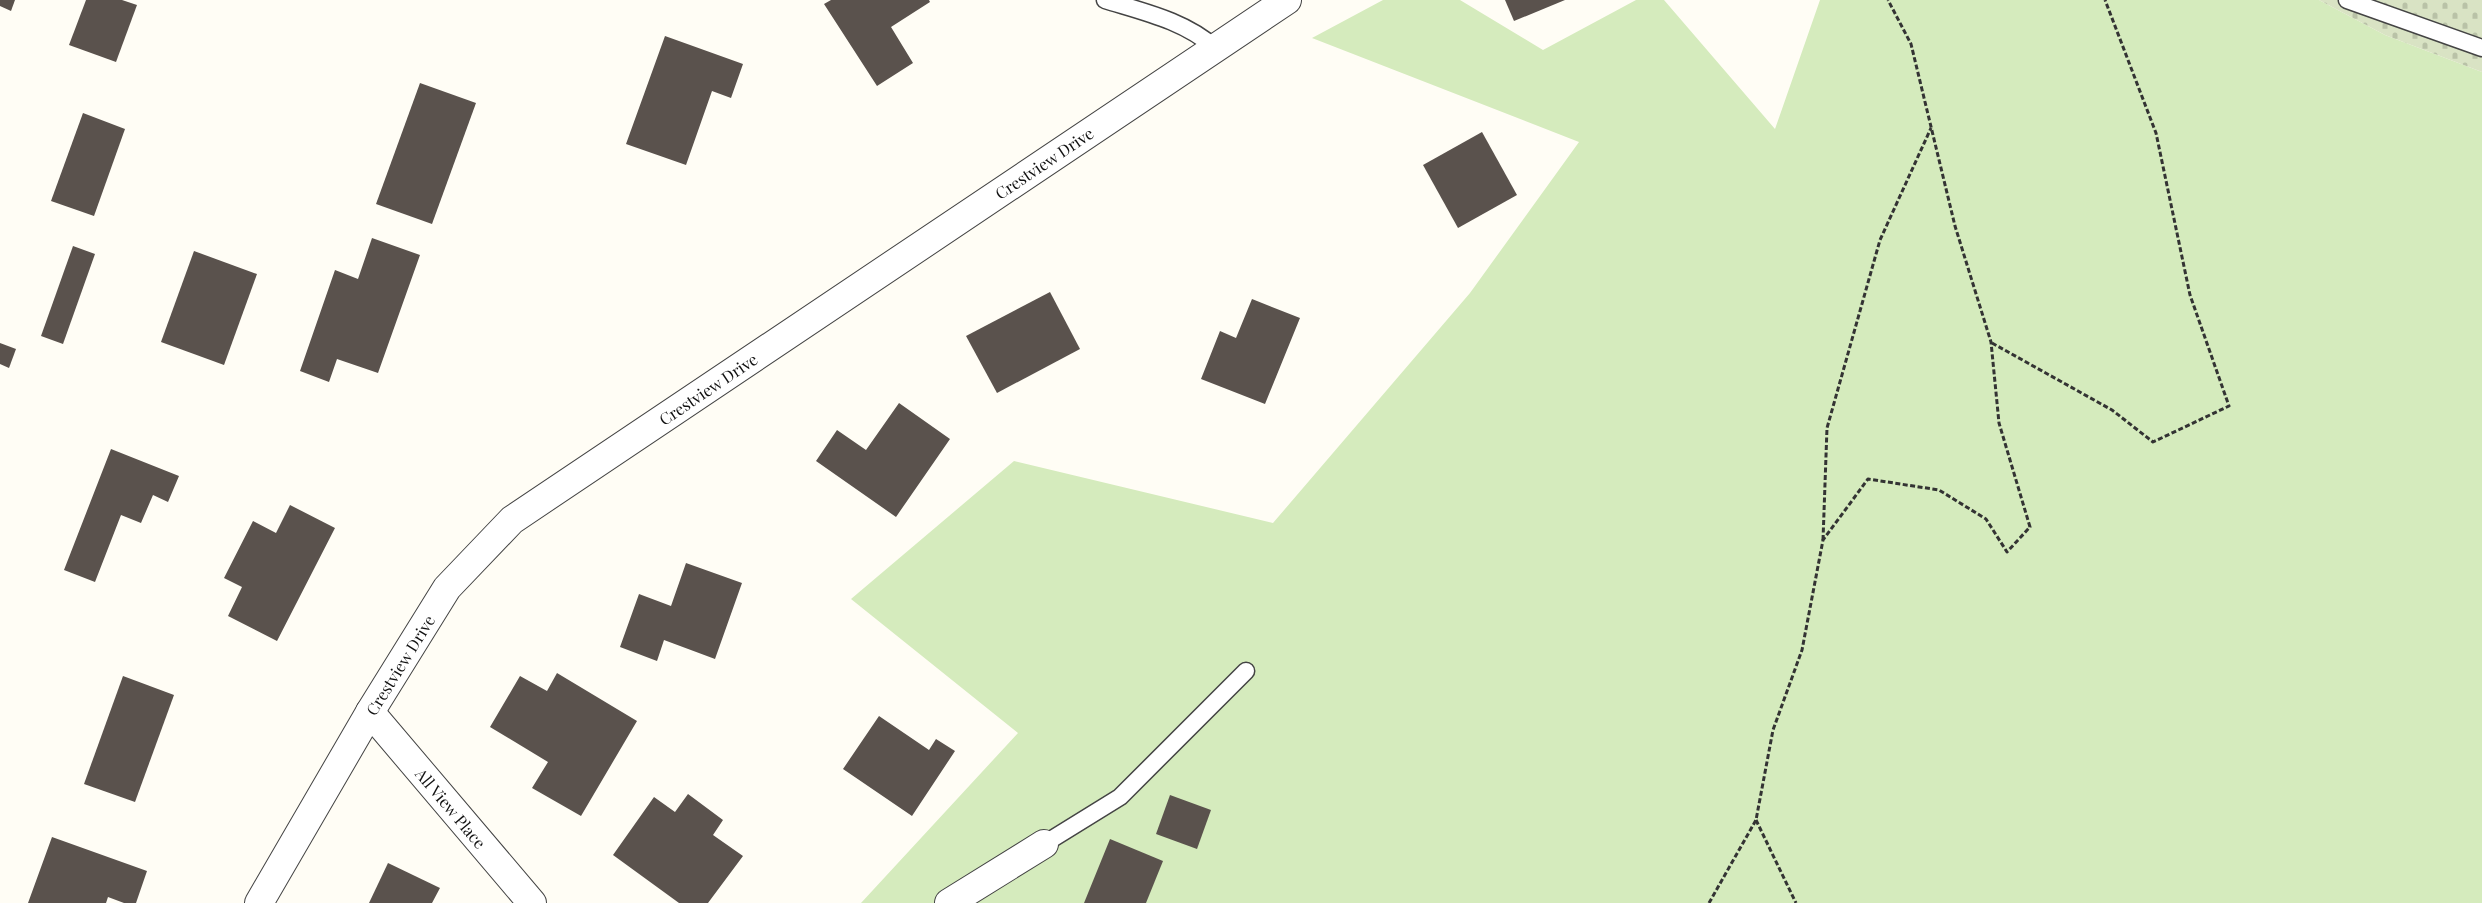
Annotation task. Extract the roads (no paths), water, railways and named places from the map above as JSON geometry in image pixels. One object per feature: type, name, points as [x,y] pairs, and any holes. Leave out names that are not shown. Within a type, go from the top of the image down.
[{"type":"street","name":"Crestview Drive","points":[[259,903],[370,712],[447,588],[512,520],[1287,0]]},
{"type":"street","name":"All View Place","points":[[370,712],[532,903]]},
{"type":"street","points":[[950,903],[1044,844]]},
{"type":"lane","points":[[1105,0],[1180,24],[1201,35],[1215,48]]},
{"type":"lane","points":[[2347,0],[2482,48]]},
{"type":"lane","points":[[1044,844],[1120,797],[1246,671]]}]
